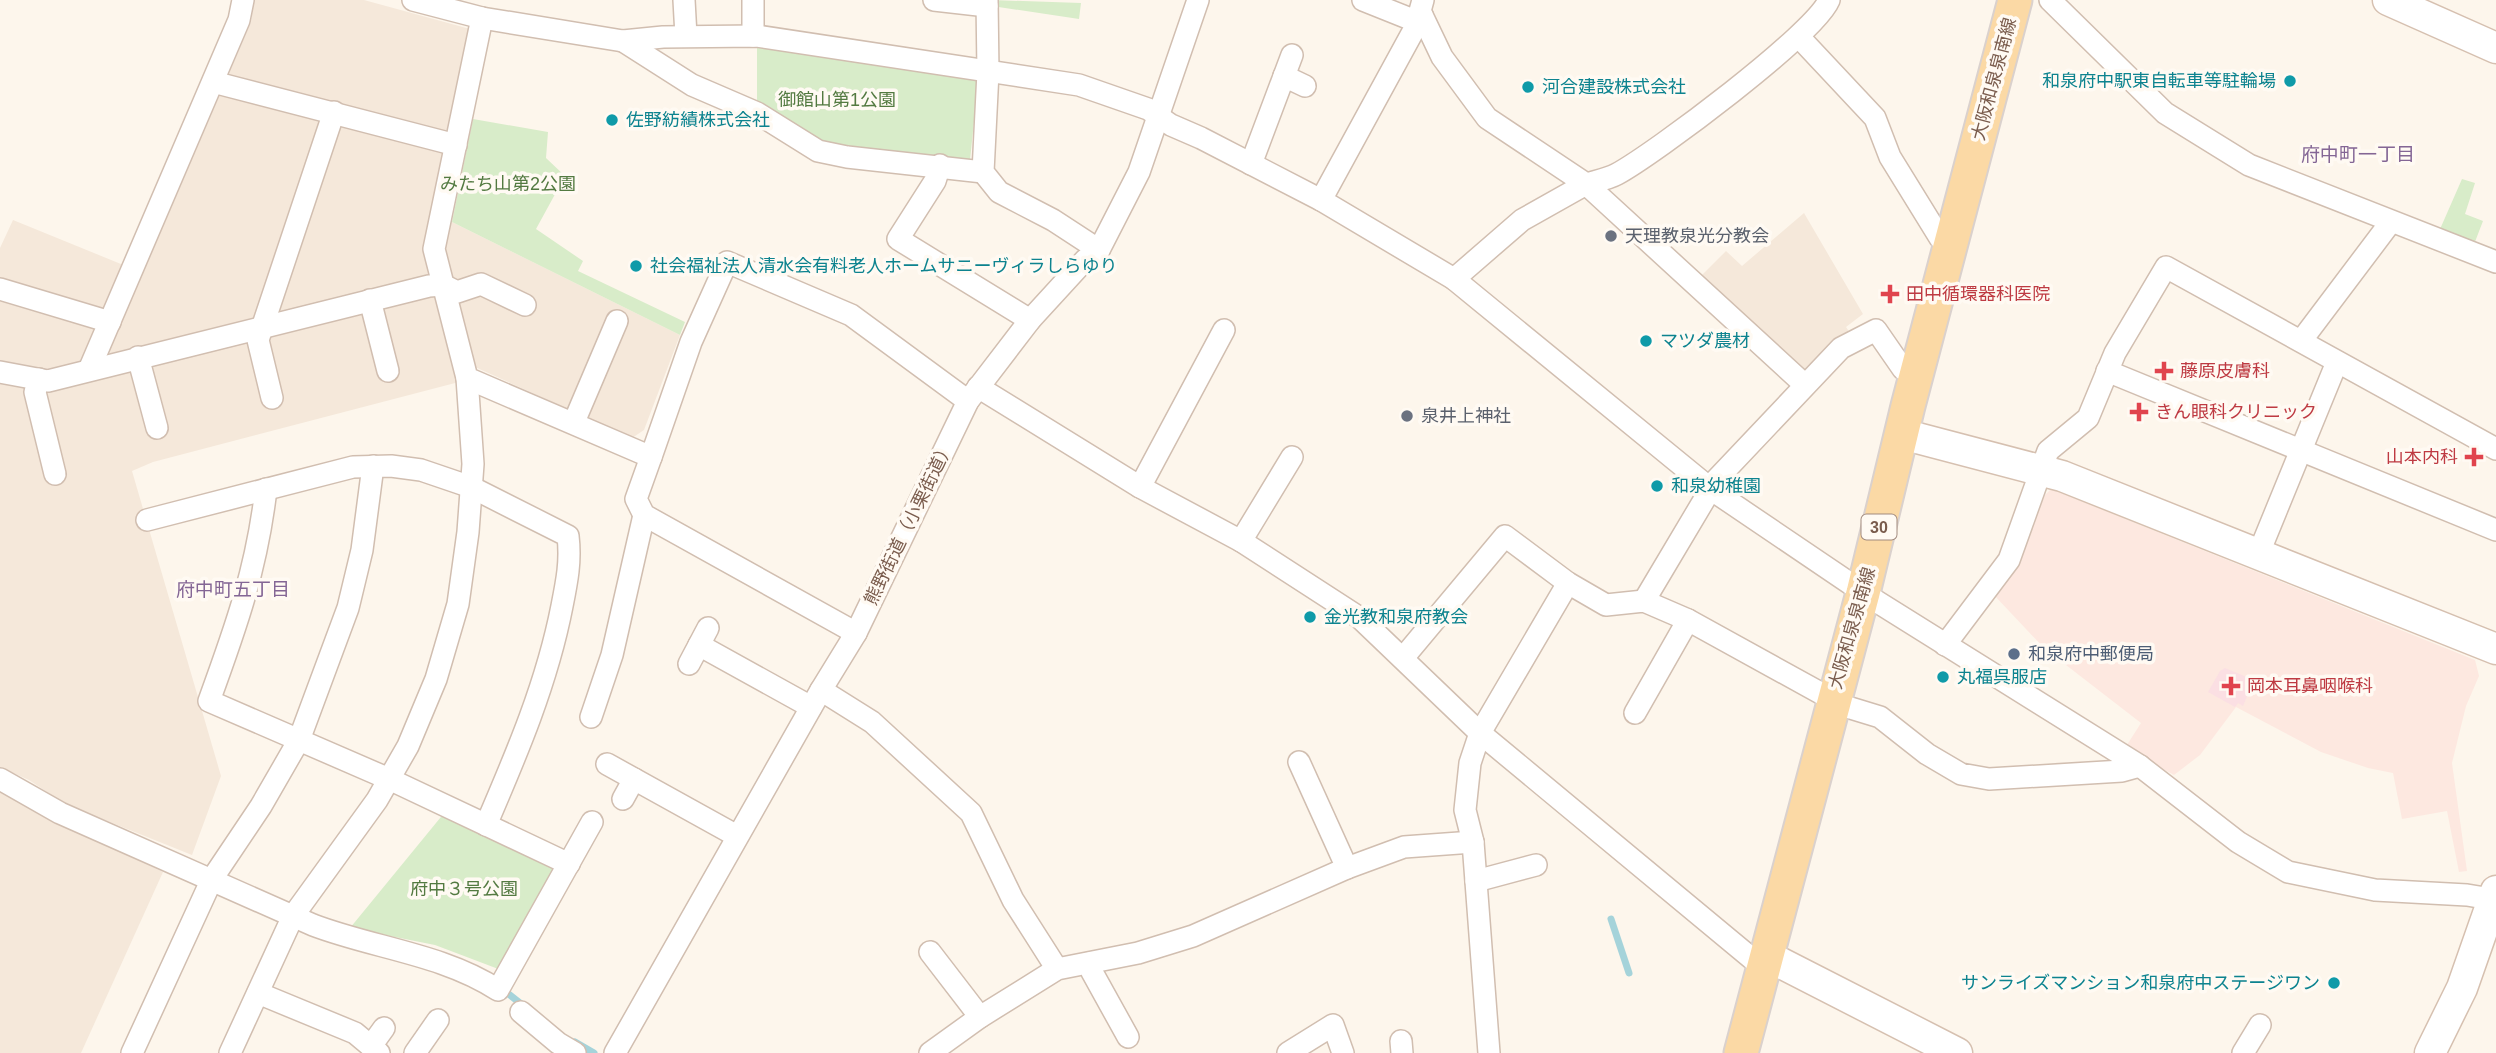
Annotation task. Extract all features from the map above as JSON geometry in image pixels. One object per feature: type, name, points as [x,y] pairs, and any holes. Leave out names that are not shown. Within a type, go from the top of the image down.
[{"type":"main road","name":"大阪和泉泉南線","points":[[1741,1053],[1863,593],[1917,372],[2015,0]]},
{"type":"street","points":[[89,370],[239,20],[243,0]]},
{"type":"street","points":[[414,0],[496,12],[623,41],[686,36],[753,36],[1079,85],[1148,109],[1321,200],[1454,279],[1712,490],[1863,593],[2140,766],[2238,842],[2288,872],[2375,890],[2495,897],[2462,988],[2430,1053]]},
{"type":"street","points":[[684,0],[686,36]]},
{"type":"street","points":[[753,0],[753,36]]},
{"type":"street","points":[[934,0],[987,3],[988,72],[983,172],[999,192],[1053,220],[1099,250]]},
{"type":"street","name":"熊野街道（小栗街道）","points":[[615,1053],[816,698],[856,633],[973,394],[1030,320],[1086,260],[1099,250],[1139,172],[1198,0]]},
{"type":"street","points":[[1363,0],[1421,12]]},
{"type":"street","points":[[1454,279],[1522,220],[1586,184],[1615,175],[1699,116],[1799,37],[1829,0]]},
{"type":"street","points":[[2050,0],[2165,113],[2249,165],[2390,223],[2496,262]]},
{"type":"street","points":[[2388,0],[2496,48]]},
{"type":"street","points":[[230,1053],[293,916],[389,779],[408,746],[436,679],[458,604],[473,464],[467,378],[433,249],[456,145],[496,12]]},
{"type":"street","points":[[1421,12],[1442,57],[1487,118],[1586,184],[1805,385]]},
{"type":"street","points":[[1321,200],[1421,12]]},
{"type":"street","points":[[1799,37],[1875,118],[1890,157],[1940,238],[1952,246]]},
{"type":"street","points":[[623,41],[692,85],[757,113],[818,151],[846,158],[940,165],[983,172]]},
{"type":"street","points":[[1251,164],[1292,55]]},
{"type":"street","points":[[1284,76],[1305,86]]},
{"type":"street","points":[[213,82],[456,145]]},
{"type":"street","points":[[272,398],[258,341],[334,112]]},
{"type":"street","points":[[940,165],[935,181],[898,239],[1030,320]]},
{"type":"street","points":[[2301,341],[2390,223]]},
{"type":"street","points":[[856,633],[644,515],[636,499],[691,342],[727,262],[851,315],[973,394],[1241,541],[1360,618],[1480,733],[1756,962],[1765,959],[1777,961],[1957,1053]]},
{"type":"street","points":[[1945,645],[2009,560],[2048,451],[2088,418],[2107,371],[2166,267],[2496,449]]},
{"type":"street","points":[[0,372],[48,381],[263,326],[443,285],[457,292],[481,284],[525,305]]},
{"type":"street","points":[[1,289],[110,322]]},
{"type":"street","points":[[370,300],[388,371]]},
{"type":"street","points":[[573,422],[617,321]]},
{"type":"street","points":[[1140,487],[1224,330]]},
{"type":"street","points":[[1644,601],[1716,480],[1841,348],[1876,330],[1903,369],[1917,372]]},
{"type":"street","points":[[138,357],[158,428]]},
{"type":"street","points":[[2258,555],[2337,362]]},
{"type":"street","points":[[2107,371],[2496,530]]},
{"type":"street","points":[[467,378],[650,457]]},
{"type":"street","points":[[39,379],[36,392],[55,474]]},
{"type":"street","points":[[1902,434],[2041,469],[2496,649]]},
{"type":"street","points":[[1241,541],[1293,457]]},
{"type":"street","points":[[132,1053],[212,879],[261,806],[299,740],[348,608],[362,550],[373,466]]},
{"type":"street","points":[[148,520],[353,467],[373,466],[421,470],[471,488],[568,536],[571,558],[555,644],[529,724],[486,825]]},
{"type":"street","points":[[266,489],[259,546],[244,603],[209,701],[389,779],[569,864]]},
{"type":"street","points":[[592,717],[612,655],[644,515]]},
{"type":"street","points":[[1403,658],[1505,536],[1568,583],[1606,605],[1644,601],[1688,620],[1844,706],[1880,717],[1927,754],[1961,774],[1989,779],[2122,771],[2140,766]]},
{"type":"street","points":[[1489,1053],[1473,842],[1465,810],[1470,763],[1480,733],[1568,583]]},
{"type":"street","points":[[1635,713],[1688,620]]},
{"type":"street","points":[[689,664],[703,636],[816,698],[872,722],[971,813],[1013,901],[1057,969]]},
{"type":"street","points":[[1299,762],[1347,868]]},
{"type":"street","points":[[607,764],[737,836]]},
{"type":"street","points":[[0,779],[60,813],[293,916],[345,937],[419,956],[498,990],[592,822]]},
{"type":"street","points":[[624,799],[634,779]]},
{"type":"street","points":[[930,1053],[980,1017],[1057,969],[1138,953],[1193,936],[1347,868],[1404,847],[1473,842]]},
{"type":"street","points":[[1476,881],[1536,865]]},
{"type":"street","points":[[930,951],[980,1017]]},
{"type":"street","points":[[1090,963],[1092,972],[1128,1037]]},
{"type":"street","points":[[258,993],[355,1033],[375,1050],[384,1028]]},
{"type":"street","points":[[521,1012],[575,1053]]},
{"type":"street","points":[[415,1053],[438,1020]]},
{"type":"street","points":[[1288,1053],[1333,1025],[1343,1053]]},
{"type":"street","points":[[2243,1053],[2260,1025]]},
{"type":"shaded area","points":[[254,0],[364,0],[470,29],[430,217],[452,222],[680,335],[644,430],[632,438],[475,367],[459,382],[153,462],[132,471],[221,776],[192,855],[65,804],[29,780],[0,767],[0,248],[13,220],[143,273],[251,22]]},
{"type":"shaded area","points":[[1804,213],[1863,314],[1846,327],[1854,339],[1803,385],[1700,277],[1726,251],[1742,266]]},
{"type":"shaded area","points":[[2051,489],[2475,660],[2479,676],[2466,706],[2452,763],[2467,871],[2459,872],[2447,811],[2402,819],[2393,773],[2368,768],[2321,752],[2236,707],[2200,755],[2174,775],[2125,748],[2141,723],[2044,648],[1993,594],[2017,563],[2045,495]]},
{"type":"shaded area","name":"岡本耳鼻咽喉科","points":[[2225,668],[2254,680],[2243,706],[2238,703],[2235,707],[2208,692],[2220,671]]},
{"type":"shaded area","points":[[0,790],[163,872],[81,1053],[0,1053]]},
{"type":"green space","points":[[992,0],[1081,3],[1079,19],[992,6]]},
{"type":"green space","name":"御館山第1公園","points":[[757,45],[979,73],[970,160],[824,144],[757,105]]},
{"type":"green space","name":"みたち山第2公園","points":[[473,119],[548,132],[546,158],[565,176],[536,229],[583,261],[578,271],[685,322],[680,335],[452,222]]},
{"type":"green space","points":[[2462,179],[2475,183],[2465,214],[2483,221],[2473,247],[2437,236]]},
{"type":"green space","name":"府中３号公園","points":[[445,812],[562,866],[501,970],[435,945],[350,928]]},
{"type":"waterway","points":[[1611,919],[1629,973]]},
{"type":"waterway","points":[[506,992],[525,1007]]},
{"type":"waterway","points":[[575,1042],[594,1053]]},
{"type":"place","name":"和泉府中駅東自転車等駐輪場","points":[[2290,81]]},
{"type":"place","name":"河合建設株式会社","points":[[1528,87]]},
{"type":"place","name":"佐野紡績株式会社","points":[[612,120]]},
{"type":"place","name":"天理教泉光分教会","points":[[1611,236]]},
{"type":"place","name":"社会福祉法人清水会有料老人ホームサニーヴィラしらゆり","points":[[636,266]]},
{"type":"place","name":"田中循環器科医院","points":[[1890,294]]},
{"type":"place","name":"マツダ農材","points":[[1646,341]]},
{"type":"place","name":"藤原皮膚科","points":[[2164,371]]},
{"type":"place","name":"きん眼科クリニック","points":[[2139,412]]},
{"type":"place","name":"泉井上神社","points":[[1407,416]]},
{"type":"place","name":"山本内科","points":[[2474,457]]},
{"type":"place","name":"和泉幼稚園","points":[[1657,486]]},
{"type":"place","name":"金光教和泉府教会","points":[[1310,617]]},
{"type":"place","name":"和泉府中郵便局","points":[[2014,654]]},
{"type":"place","name":"丸福呉服店","points":[[1943,677]]},
{"type":"place","name":"岡本耳鼻咽喉科","points":[[2231,686]]},
{"type":"place","name":"サンライズマンション和泉府中ステージワン","points":[[2334,983]]},
{"type":"district","name":"府中町一丁目","points":[[2358,154]]},
{"type":"district","name":"府中町五丁目","points":[[233,589]]}]
